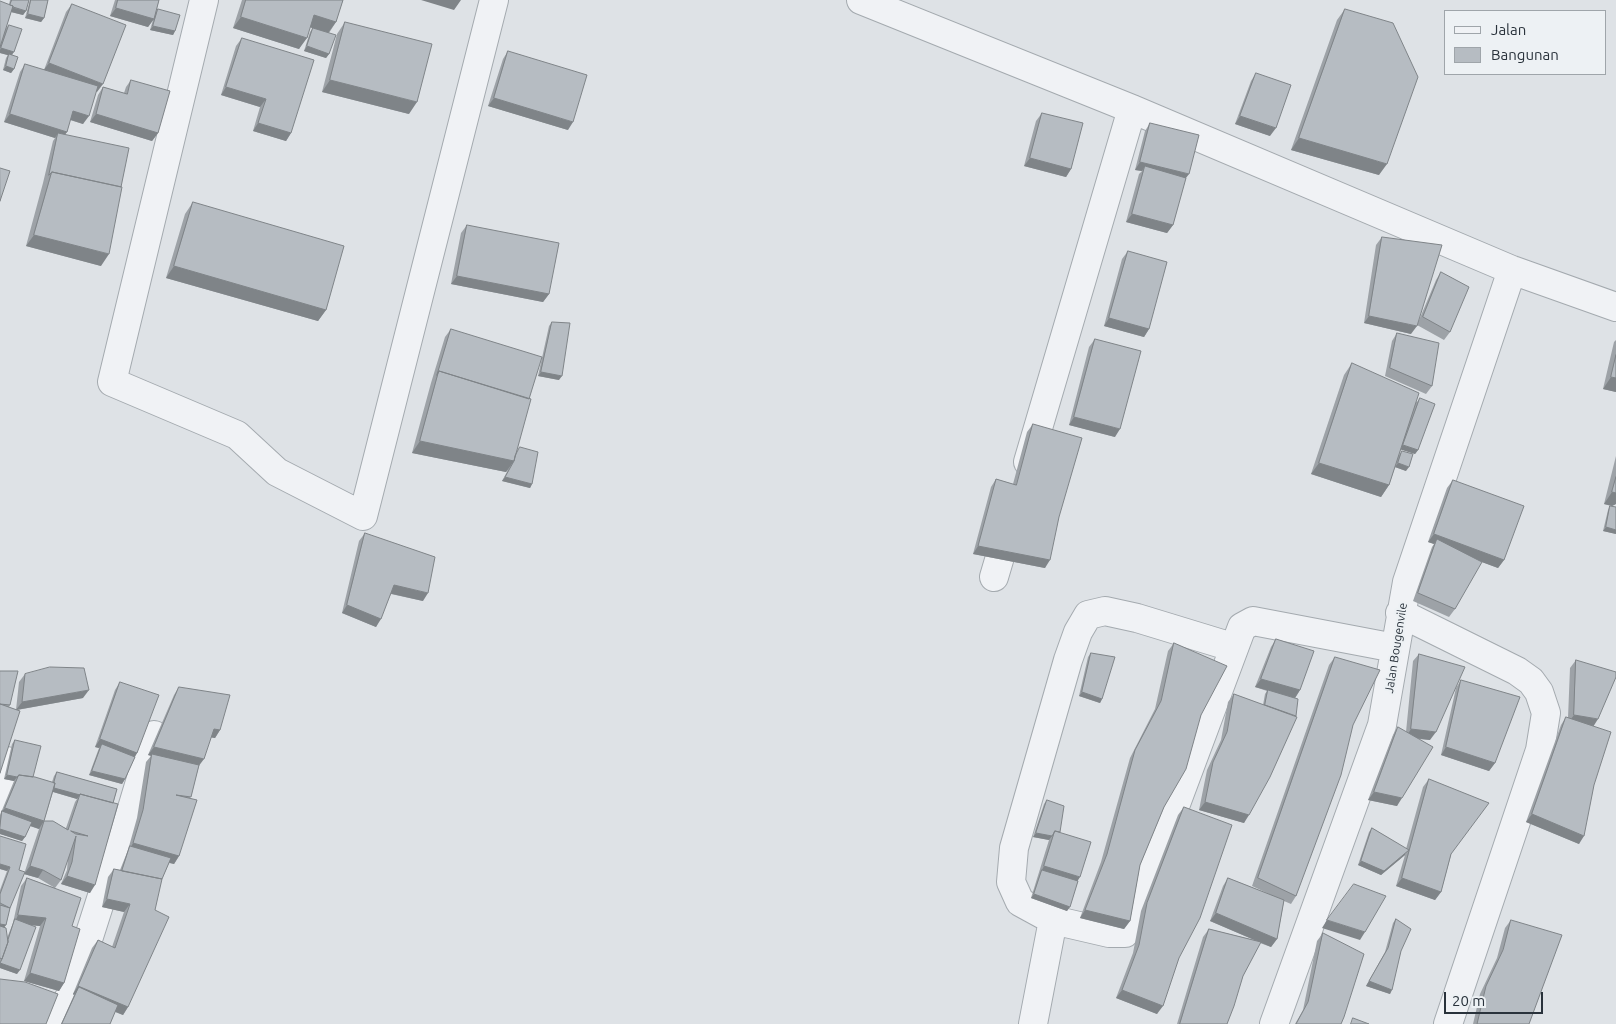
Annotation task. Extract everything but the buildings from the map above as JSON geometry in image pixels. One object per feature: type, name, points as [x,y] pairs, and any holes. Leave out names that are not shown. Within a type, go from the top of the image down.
[{"type":"street","points":[[204,0],[112,382],[237,435],[277,472],[363,516],[494,0]]},
{"type":"street","points":[[861,0],[1132,109],[1512,270],[1616,307]]},
{"type":"street","points":[[994,577],[1132,109]]},
{"type":"street","name":"Jalan Bougenvile","points":[[1274,1024],[1382,725],[1389,693],[1400,613],[1407,582],[1512,270]]},
{"type":"street","points":[[1232,647],[1137,618],[1105,611],[1088,615],[1078,632],[1068,660],[1014,848],[1011,882],[1020,902],[1053,920],[1118,934],[1125,933],[1129,927],[1232,647],[1242,627],[1253,621],[1395,648]]},
{"type":"street","points":[[1400,613],[1516,671],[1539,692],[1546,713],[1540,750],[1448,1024]]},
{"type":"street","points":[[58,1024],[71,993],[108,877],[121,844],[154,735]]},
{"type":"street","points":[[0,803],[7,761]]},
{"type":"street","points":[[1033,1024],[1053,920]]}]
